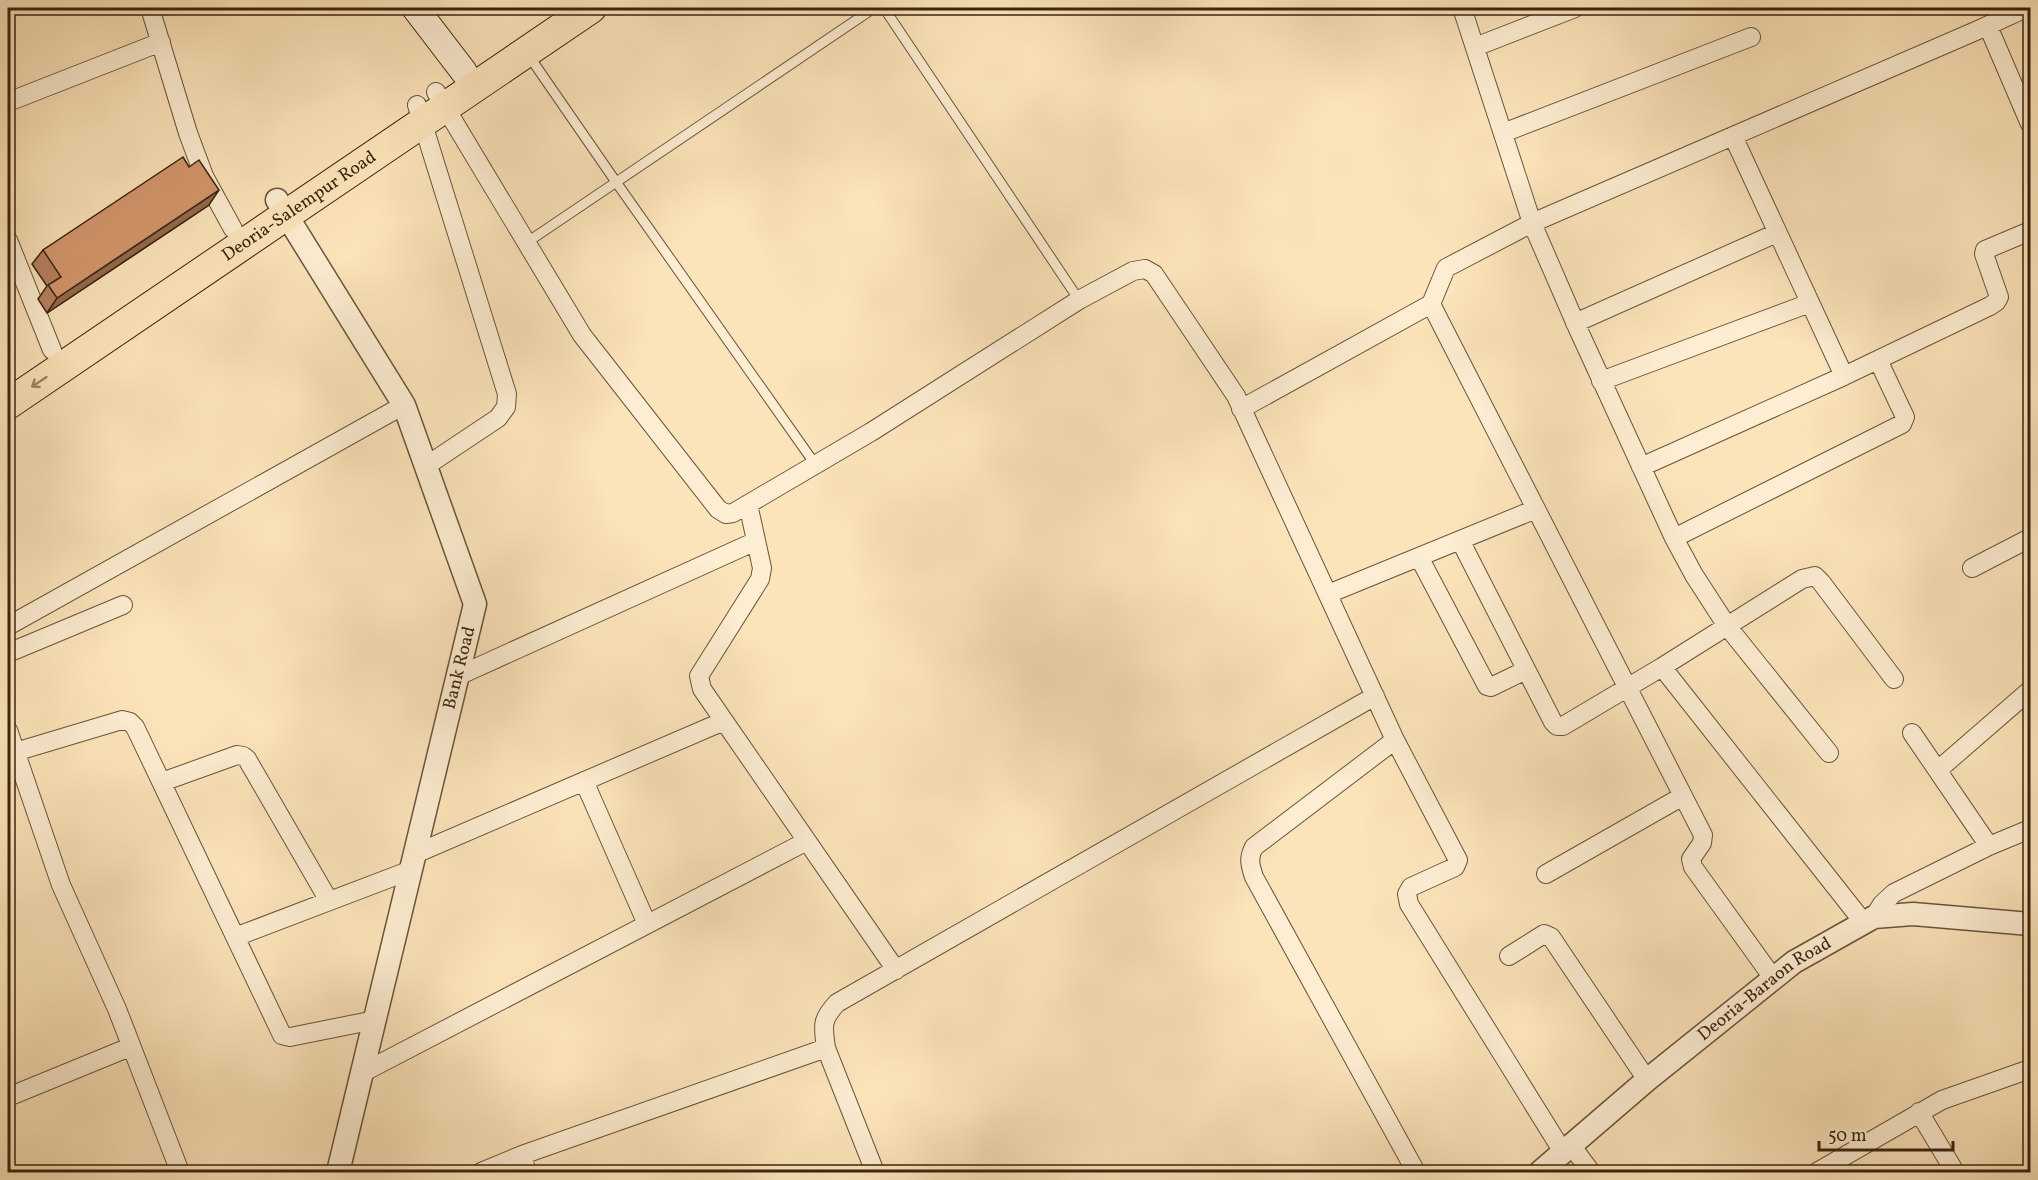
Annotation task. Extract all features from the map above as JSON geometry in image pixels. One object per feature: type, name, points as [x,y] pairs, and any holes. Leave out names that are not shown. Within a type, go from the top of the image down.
[{"type":"highway","name":"Deoria-Salempur Road","points":[[429,106],[464,72],[559,8]]},
{"type":"highway","name":"Deoria-Salempur Road","points":[[8,404],[429,106],[526,51],[591,8]]},
{"type":"highway","name":"Deoria-Salempur Road","points":[[8,379],[233,229],[282,208]]},
{"type":"main road","points":[[415,8],[464,72]]},
{"type":"street","points":[[150,8],[196,155],[204,176],[233,229]]},
{"type":"street","points":[[1462,8],[1532,223],[1601,381],[1674,538],[1694,575],[1727,626],[1829,753]]},
{"type":"street","points":[[1475,47],[1575,8]]},
{"type":"street","points":[[1241,409],[1431,304],[1446,268],[1532,223],[2026,8]]},
{"type":"street","points":[[1988,26],[2031,124]]},
{"type":"street","points":[[1503,133],[1751,37]]},
{"type":"street","points":[[8,102],[161,42]]},
{"type":"street","points":[[429,106],[526,243],[582,335],[718,508],[726,514],[733,513],[871,432],[1079,300],[1132,271],[1145,269],[1155,274],[1236,396],[1395,740],[1458,860],[1455,867],[1411,887],[1407,894],[1409,904],[1567,1149],[1591,1173]]},
{"type":"street","points":[[426,466],[498,418],[506,407],[507,394],[429,106]]},
{"type":"street","points":[[1733,136],[1844,376]]},
{"type":"street","name":"Bank Road","points":[[282,208],[404,405],[475,603],[338,1173]]},
{"type":"street","points":[[1641,467],[1844,376],[1996,302],[1999,297],[1984,254],[1985,250],[2031,231]]},
{"type":"street","points":[[1575,323],[1778,233]]},
{"type":"street","points":[[8,240],[52,350]]},
{"type":"street","points":[[1601,381],[1810,303]]},
{"type":"street","points":[[1431,304],[1703,835],[1702,843],[1691,859],[1693,867],[1773,978]]},
{"type":"street","points":[[1674,538],[1902,424],[1905,417],[1878,360]]},
{"type":"street","points":[[8,626],[404,405]]},
{"type":"street","points":[[748,504],[762,568],[760,579],[699,676],[702,689],[896,970]]},
{"type":"street","points":[[1328,594],[1536,509]]},
{"type":"street","points":[[1972,568],[2031,538]]},
{"type":"street","points":[[1460,540],[1552,722],[1557,726],[1563,726],[1628,688],[1802,579],[1815,576],[1894,679]]},
{"type":"street","points":[[458,676],[756,541]]},
{"type":"street","points":[[1419,557],[1486,686],[1491,687],[1526,670]]},
{"type":"street","points":[[8,653],[123,605]]},
{"type":"street","points":[[1662,667],[1869,920],[1894,893],[1989,846],[2031,829]]},
{"type":"street","points":[[1938,770],[2029,691]]},
{"type":"street","points":[[875,1173],[826,1048],[823,1026],[826,1015],[837,1004],[1375,696]]},
{"type":"street","points":[[15,752],[122,720],[130,722],[135,727],[162,782],[282,1035],[290,1038],[375,1020]]},
{"type":"street","points":[[235,937],[329,901],[584,781],[724,721]]},
{"type":"street","points":[[8,730],[61,885],[117,1009],[180,1173]]},
{"type":"street","points":[[1912,733],[1989,846]]},
{"type":"street","points":[[1395,740],[1254,847],[1249,856],[1254,877],[1416,1173]]},
{"type":"street","points":[[162,782],[237,755],[243,756],[247,759],[329,901]]},
{"type":"street","points":[[584,781],[647,924]]},
{"type":"street","points":[[1546,874],[1683,796]]},
{"type":"street","points":[[362,1073],[807,841]]},
{"type":"street","name":"Deoria-Baraon Road","points":[[1540,1173],[1647,1080],[1773,978],[1794,962],[1869,920],[1913,914],[2031,924]]},
{"type":"street","points":[[1509,956],[1544,934],[1551,937],[1647,1080]]},
{"type":"street","points":[[8,1097],[130,1047]]},
{"type":"street","points":[[481,1173],[525,1164],[826,1048]]},
{"type":"street","points":[[1817,1173],[1942,1100],[2031,1069]]},
{"type":"street","points":[[1919,1112],[1955,1173]]},
{"type":"lane","points":[[526,243],[874,8]]},
{"type":"lane","points":[[884,8],[1079,300]]},
{"type":"lane","points":[[526,51],[815,464]]},
{"type":"building","points":[[183,157],[189,167],[199,160],[219,190],[57,298],[48,285],[61,277],[43,250]]}]
